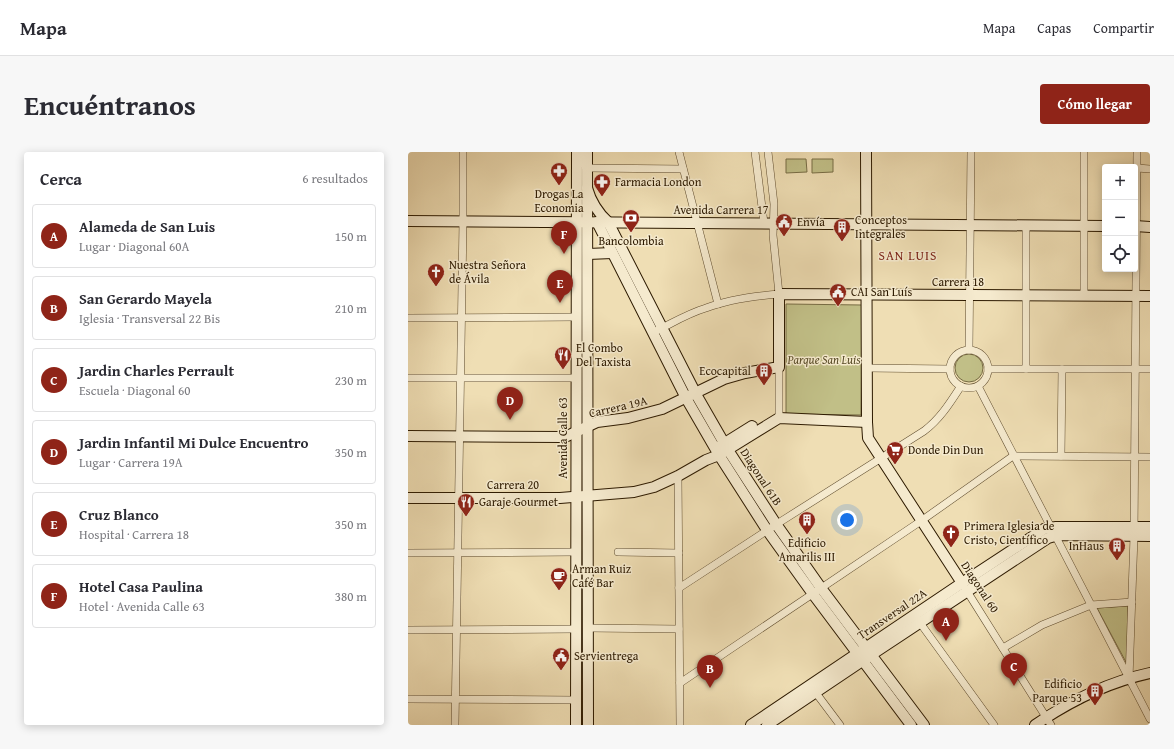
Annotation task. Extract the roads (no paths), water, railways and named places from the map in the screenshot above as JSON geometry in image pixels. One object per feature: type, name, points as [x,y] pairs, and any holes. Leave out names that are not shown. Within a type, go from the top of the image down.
[{"type":"street","points":[[455,725],[462,318],[463,152]]},
{"type":"street","name":"Avenida Calle 63","points":[[576,152],[576,725]]},
{"type":"street","name":"Avenida Calle 63","points":[[587,152],[587,188],[592,222],[588,254],[588,725]]},
{"type":"street","points":[[679,152],[718,304]]},
{"type":"street","points":[[755,152],[772,235],[779,294],[781,417],[867,422]]},
{"type":"street","points":[[768,152],[774,204],[769,223]]},
{"type":"street","name":"Diagonal 60","points":[[866,152],[868,438],[1049,721]]},
{"type":"street","points":[[969,350],[971,152]]},
{"type":"street","points":[[1084,152],[1084,296]]},
{"type":"street","points":[[1137,152],[1137,164]]},
{"type":"street","points":[[587,168],[683,169]]},
{"type":"street","points":[[1138,168],[1150,169]]},
{"type":"street","name":"Diagonal 61B","points":[[587,188],[594,206],[608,222],[686,398],[860,657],[917,724]]},
{"type":"street","name":"Avenida Carrera 17","points":[[408,221],[1102,226]]},
{"type":"street","name":"Diagonal 61B","points":[[592,222],[695,393],[721,449]]},
{"type":"street","points":[[1026,226],[1026,369]]},
{"type":"street","points":[[1138,226],[1150,227]]},
{"type":"street","points":[[1129,678],[1134,532],[1136,236]]},
{"type":"street","points":[[588,254],[612,253]]},
{"type":"street","name":"Carrera 18","points":[[657,331],[693,313],[718,304],[738,299],[779,294],[1150,296]]},
{"type":"street","points":[[408,318],[576,317]]},
{"type":"street","points":[[969,350],[981,354],[986,361],[988,369],[985,379],[978,386],[970,388],[961,386],[952,377],[950,369],[952,360],[957,354],[969,350]]},
{"type":"street","name":"Carrera 19A","points":[[408,436],[563,437],[601,421],[628,418],[662,409],[724,379],[745,373],[779,367]]},
{"type":"street","points":[[867,368],[950,369]]},
{"type":"street","points":[[988,369],[1150,369]]},
{"type":"street","points":[[1061,456],[1062,369]]},
{"type":"street","points":[[408,378],[576,378]]},
{"type":"street","points":[[679,588],[924,431],[935,423],[961,386]]},
{"type":"street","points":[[978,386],[1150,720]]},
{"type":"street","name":"Carrera 20","points":[[408,498],[560,498],[618,494],[644,490],[678,480],[721,449],[781,417]]},
{"type":"street","points":[[680,683],[921,521],[1013,456],[1150,456]]},
{"type":"street","points":[[678,480],[680,725]]},
{"type":"street","points":[[1134,532],[1150,527]]},
{"type":"street","points":[[1052,531],[1134,532],[1150,536]]},
{"type":"street","name":"Transversal 22A","points":[[767,725],[813,689],[917,618],[962,583],[1039,532],[1052,531]]},
{"type":"street","name":"Transversal 22A","points":[[917,618],[967,592],[1043,541],[1052,531]]},
{"type":"street","points":[[408,553],[576,552]]},
{"type":"street","points":[[618,552],[678,553]]},
{"type":"street","name":"Diagonal 61B","points":[[817,591],[868,651],[917,724]]},
{"type":"street","points":[[1003,648],[1042,625],[1091,605],[1132,602]]},
{"type":"street","points":[[917,618],[994,725]]},
{"type":"street","points":[[588,628],[679,629]]},
{"type":"street","points":[[408,630],[576,629]]},
{"type":"street","points":[[1035,725],[1049,721],[1087,695],[1129,678],[1150,673]]},
{"type":"street","points":[[813,689],[840,725]]},
{"type":"street","name":"Transversal 22A","points":[[751,725],[813,689]]},
{"type":"street","points":[[408,699],[576,700]]},
{"type":"street","points":[[1145,725],[1150,723]]},
{"type":"place","name":"Drogas La Economia","points":[[559,186]]},
{"type":"place","name":"Farmacia London","points":[[602,197]]},
{"type":"place","name":"Bancolombia","points":[[631,233]]},
{"type":"place","name":"Envía","points":[[784,237]]},
{"type":"place","name":"Conceptos Integrales","points":[[842,242]]},
{"type":"place","name":"Hotel Casa Paulina","points":[[564,254]]},
{"type":"place","name":"Nuestra Señora de Ávila","points":[[436,287]]},
{"type":"place","name":"Cruz Blanco","points":[[560,303]]},
{"type":"place","name":"CAI San Luís","points":[[838,307]]},
{"type":"place","name":"El Combo Del Taxista","points":[[563,370]]},
{"type":"place","name":"Ecocapital","points":[[764,386]]},
{"type":"place","name":"Jardin Infantil Mi Dulce Encuentro","points":[[510,420]]},
{"type":"place","name":"Donde Din Dun","points":[[895,465]]},
{"type":"place","name":"Garaje Gourmet","points":[[466,517]]},
{"type":"place","name":"Edificio Amarilis III","points":[[807,535]]},
{"type":"place","name":"Primera Iglesia de Cristo, Científico","points":[[951,548]]},
{"type":"place","name":"InHaus","points":[[1117,561]]},
{"type":"place","name":"Arman Ruiz Café Bar","points":[[559,591]]},
{"type":"place","name":"Alameda de San Luis","points":[[946,641]]},
{"type":"place","name":"Servientrega","points":[[561,671]]},
{"type":"place","name":"Jardin Charles Perrault","points":[[1014,686]]},
{"type":"place","name":"San Gerardo Mayela","points":[[710,688]]},
{"type":"place","name":"Edificio Parque 53","points":[[1095,706]]},
{"type":"district","name":"SAN LUIS","points":[[908,255]]},
{"type":"park label","name":"Parque San Luis","points":[[824,360]]}]
